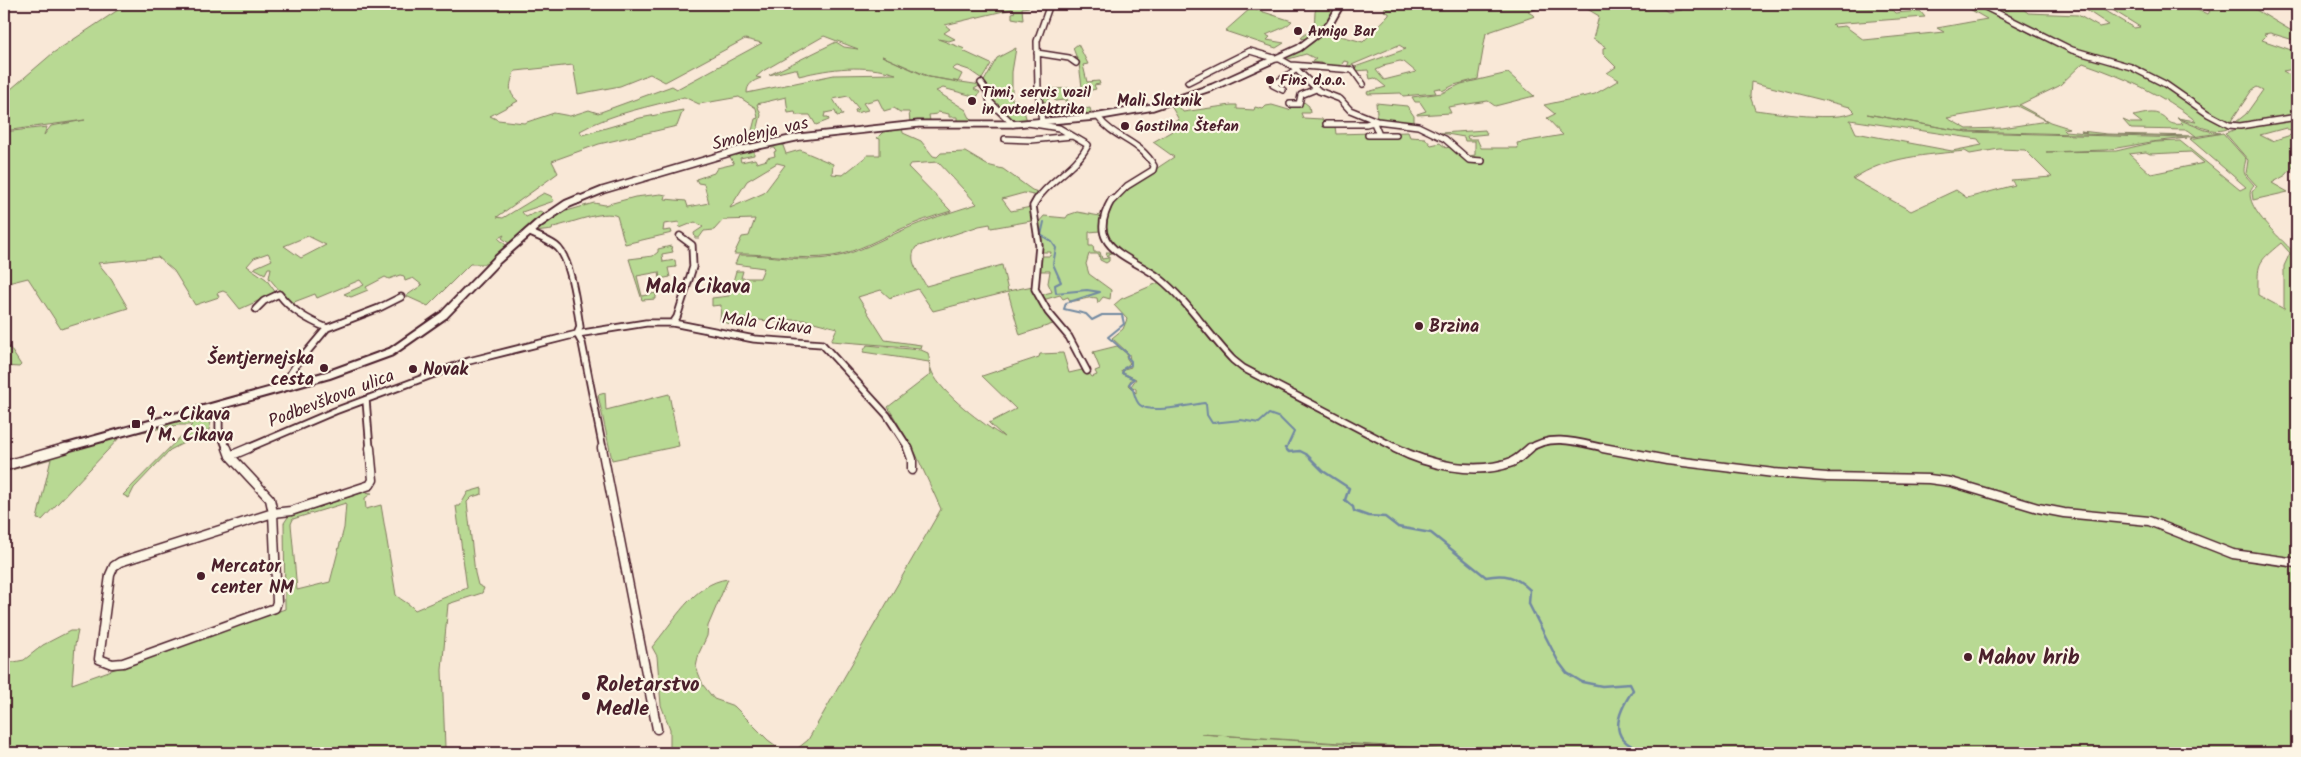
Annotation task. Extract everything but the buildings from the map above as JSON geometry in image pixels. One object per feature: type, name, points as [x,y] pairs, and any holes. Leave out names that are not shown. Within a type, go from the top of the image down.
[{"type":"main road","points":[[1042,122],[1098,117],[1168,103],[1213,86],[1278,59],[1309,42],[1329,25],[1341,4]]},
{"type":"main road","name":"Smolenja vas","points":[[528,232],[567,204],[594,193],[766,144],[800,137],[912,124],[1013,124],[1042,122]]},
{"type":"main road","points":[[4,466],[357,366],[402,346],[451,309],[497,260],[528,232]]},
{"type":"street","points":[[1042,122],[1037,41],[1050,4]]},
{"type":"street","points":[[1979,4],[2010,22],[2058,44],[2131,67],[2165,84],[2223,122],[2235,126],[2297,117]]},
{"type":"street","points":[[1188,82],[1250,51],[1291,65],[1316,88],[1339,98],[1350,110],[1375,122],[1379,135]]},
{"type":"street","points":[[1037,53],[1069,58],[1076,63]]},
{"type":"street","points":[[1291,65],[1353,70],[1363,84]]},
{"type":"street","points":[[1283,90],[1273,85],[1297,70]]},
{"type":"street","points":[[981,83],[987,91],[990,102],[1013,124]]},
{"type":"street","points":[[1290,104],[1299,104],[1301,95],[1316,88]]},
{"type":"street","points":[[1098,117],[1105,127],[1130,139],[1146,153],[1151,160],[1153,170],[1118,192],[1111,199],[1104,214],[1103,230],[1111,246],[1152,272],[1175,293],[1232,360],[1242,368],[1407,454],[1427,462],[1456,466],[1498,465],[1512,462],[1542,441],[1556,439],[1649,457],[1774,473],[1827,477],[1929,479],[1951,482],[2038,508],[2064,513],[2134,518],[2149,521],[2233,554],[2297,562]]},
{"type":"street","points":[[1326,124],[1375,122],[1418,126],[1445,139],[1467,158],[1482,161]]},
{"type":"street","name":"Smolenja vas","points":[[1028,123],[1054,127],[1088,145],[1075,164],[1033,204],[1039,252],[1034,282],[1035,289],[1042,303],[1069,337],[1087,371]]},
{"type":"street","points":[[1368,135],[1396,135]]},
{"type":"street","points":[[1005,139],[1031,140],[1072,136]]},
{"type":"street","points":[[528,232],[557,246],[570,272],[580,327],[577,334],[582,343],[658,729]]},
{"type":"street","points":[[672,323],[677,317],[693,267],[692,245],[680,236]]},
{"type":"street","points":[[256,309],[264,301],[279,294],[285,302],[306,319],[327,328]]},
{"type":"street","points":[[281,388],[296,365],[327,328],[379,308],[401,297]]},
{"type":"street","name":"Mala Cikava","points":[[577,334],[646,324],[672,323],[754,339],[822,344],[860,384],[901,435],[912,458],[912,470]]},
{"type":"street","name":"Podbevškova ulica","points":[[230,456],[265,439],[469,361],[577,334]]},
{"type":"street","points":[[219,404],[219,429],[230,456],[270,499],[273,513],[277,602],[275,608],[123,663],[112,664],[99,659],[110,575],[114,566],[132,557],[273,513],[291,511],[370,485],[373,480],[366,400]]},
{"type":"green space","points":[[127,4],[995,4],[987,5],[989,7],[1029,4],[1029,7],[1022,8],[1023,20],[1012,18],[1012,13],[1015,12],[1012,9],[945,25],[950,29],[944,33],[955,39],[949,41],[938,39],[965,49],[963,51],[991,64],[982,79],[969,70],[957,66],[952,69],[962,74],[958,82],[981,85],[974,89],[980,92],[977,97],[943,88],[936,91],[966,110],[972,122],[957,122],[957,117],[949,117],[949,114],[938,112],[937,114],[929,115],[930,121],[910,123],[909,112],[900,112],[894,108],[884,111],[878,99],[863,103],[868,110],[856,113],[855,110],[859,109],[848,96],[833,99],[843,115],[837,116],[835,111],[825,113],[824,117],[828,117],[829,120],[816,125],[810,115],[796,115],[795,112],[788,113],[786,97],[757,104],[761,115],[754,144],[748,146],[755,119],[758,118],[756,108],[739,97],[699,104],[684,97],[618,115],[580,131],[582,135],[640,118],[683,110],[677,126],[599,144],[552,161],[558,173],[497,217],[503,218],[544,193],[551,196],[554,201],[522,212],[526,217],[540,211],[545,214],[510,244],[502,238],[504,235],[498,238],[507,246],[490,264],[470,264],[428,306],[406,296],[422,285],[413,278],[405,281],[404,276],[400,275],[389,279],[385,277],[366,287],[368,290],[351,297],[344,294],[364,285],[360,280],[317,298],[315,294],[294,302],[296,310],[269,278],[271,268],[268,268],[265,274],[254,268],[272,260],[268,253],[254,258],[247,266],[266,279],[276,293],[240,309],[227,293],[223,291],[217,293],[219,297],[195,305],[174,271],[158,257],[98,263],[111,279],[128,308],[61,329],[28,278],[4,284],[4,132],[47,127],[44,135],[51,126],[85,120],[4,131],[4,95],[53,53]],"holes":[[[824,36],[858,49],[844,47],[836,42],[769,75],[794,69],[797,69],[799,76],[848,68],[872,69],[896,74],[834,75],[747,93],[749,85],[761,78],[756,77],[763,71]],[[745,39],[762,43],[677,89],[672,86],[598,113],[589,110],[570,116],[554,113],[524,123],[498,120],[490,116],[518,101],[510,88],[514,72],[516,71],[573,65],[578,94],[620,86],[650,74],[665,82]],[[882,56],[930,77],[941,79],[928,77]],[[308,236],[326,245],[301,258],[284,246]]]},
{"type":"green space","points":[[1318,4],[1338,4],[1329,23],[1308,40],[1301,38],[1309,31],[1314,31],[1315,12]]},
{"type":"green space","points":[[1550,4],[1528,12],[1535,16],[1486,33],[1478,79],[1454,85],[1442,91],[1440,88],[1434,89],[1436,93],[1403,96],[1401,93],[1368,94],[1367,92],[1386,87],[1375,78],[1370,79],[1368,70],[1355,71],[1352,68],[1406,49],[1399,45],[1347,67],[1349,62],[1344,61],[1340,67],[1321,66],[1321,63],[1311,62],[1316,59],[1306,54],[1285,60],[1285,57],[1311,44],[1326,32],[1363,42],[1389,15],[1389,13],[1384,11],[1386,5]],"holes":[[[1400,61],[1416,72],[1384,80],[1376,70],[1385,66],[1383,65]]]},
{"type":"green space","points":[[1579,4],[1656,4],[1668,12],[1682,10],[1674,4],[1817,4],[1887,8],[1886,4],[1905,4],[1894,5],[1893,11],[1895,13],[1920,11],[1925,17],[1832,24],[1835,27],[1845,26],[1864,40],[1944,32],[1937,28],[1987,19],[1961,4],[1976,4],[2033,35],[2067,49],[2121,65],[2166,85],[2228,126],[2227,129],[2221,130],[2208,129],[2177,118],[2196,121],[2156,94],[2113,74],[2083,63],[2059,86],[2019,105],[2050,122],[2069,128],[2063,129],[2065,131],[2196,136],[2188,130],[2131,129],[2123,120],[2130,123],[2142,123],[2133,116],[2155,113],[2173,124],[2183,124],[2178,119],[2205,130],[2220,133],[2193,137],[1962,131],[2187,138],[2151,142],[2106,150],[2046,152],[2116,151],[2155,142],[2180,141],[2240,190],[2246,187],[2190,139],[2223,133],[2246,159],[2244,172],[2254,185],[2250,193],[2257,212],[2297,256],[2297,561],[2235,552],[2151,520],[2056,510],[1967,485],[1846,476],[1683,460],[1562,438],[1541,439],[1512,458],[1499,463],[1448,463],[1416,456],[1288,387],[1246,368],[1235,358],[1176,290],[1154,270],[1126,254],[1111,241],[1106,231],[1105,221],[1108,208],[1121,192],[1174,157],[1153,142],[1174,130],[1167,124],[1179,120],[1170,104],[1176,102],[1183,112],[1231,105],[1237,105],[1237,109],[1254,110],[1255,107],[1263,109],[1266,106],[1272,105],[1289,110],[1293,106],[1300,106],[1304,102],[1309,106],[1310,113],[1301,113],[1303,118],[1322,119],[1325,126],[1335,126],[1336,134],[1408,132],[1410,137],[1425,138],[1431,145],[1440,143],[1446,148],[1452,146],[1468,163],[1471,163],[1469,156],[1475,155],[1475,141],[1465,141],[1464,137],[1441,133],[1485,130],[1487,134],[1467,136],[1468,139],[1477,139],[1481,148],[1518,148],[1517,143],[1563,135],[1547,118],[1555,114],[1544,105],[1595,94],[1619,80],[1607,73],[1616,67],[1603,54],[1603,48],[1606,47],[1593,39],[1599,16]],"holes":[[[1751,82],[1850,107],[1855,112],[1846,115],[1821,117],[1755,110],[1750,96]],[[2017,106],[2047,121],[2002,128],[1967,129],[1947,118]],[[1850,120],[1978,139],[1982,145],[1952,151],[1856,133]],[[1999,149],[2025,150],[2052,177],[2011,180],[2015,185],[1967,198],[1956,190],[1911,211],[1853,179],[1879,165],[1893,161],[1965,151],[1970,154]],[[2191,152],[2204,163],[2151,174],[2129,154]],[[2281,243],[2290,253],[2284,266],[2284,309],[2258,295],[2260,264]]]},
{"type":"green space","points":[[2063,4],[2066,6],[2020,6],[2028,13],[2078,15],[2099,27],[2109,25],[2077,4],[2093,4],[2134,28],[2140,27],[2103,4],[2179,4],[2208,14],[2210,11],[2185,4],[2246,4],[2297,34],[2297,41],[2270,33],[2264,34],[2266,36],[2262,40],[2297,52],[2297,65],[2295,66],[2297,71],[2294,69],[2283,71],[2297,79],[2297,116],[2242,125],[2225,122],[2166,83],[2078,52],[1987,5]],"holes":[[[2257,87],[2263,90],[2246,114],[2236,122],[2231,121],[2252,90]]]},
{"type":"green space","points":[[1251,8],[1292,21],[1266,35],[1270,37],[1267,40],[1284,43],[1276,48],[1225,31]]},
{"type":"green space","points":[[1078,44],[1088,64],[1083,65],[1087,82],[1099,81],[1100,84],[1094,85],[1096,89],[1066,96],[1072,112],[1085,111],[1084,109],[1090,108],[1092,115],[1069,117],[1065,100],[1055,101],[1054,97],[1048,97],[1048,101],[1042,102],[1040,90],[1082,87],[1079,64],[1073,48]]},
{"type":"green space","points":[[1016,48],[1012,72],[1012,100],[1017,100],[1019,111],[1024,111],[1027,121],[1015,122],[995,105],[983,83],[997,58]]},
{"type":"green space","points":[[1508,73],[1534,96],[1495,106],[1488,101],[1448,107],[1451,113],[1417,115],[1426,111],[1420,102],[1415,102],[1412,97],[1442,93],[1461,84]]},
{"type":"green space","points":[[1376,103],[1407,106],[1414,116],[1414,123],[1375,119],[1377,113]]},
{"type":"green space","points":[[2297,118],[2297,162],[2286,175],[2272,183],[2288,192],[2253,200],[2252,192],[2257,186],[2246,174],[2248,160],[2225,133],[2240,128]],"holes":[[[2286,128],[2294,134],[2272,141],[2260,135]]]},
{"type":"green space","points":[[902,127],[903,133],[921,141],[933,156],[937,157],[941,153],[965,152],[987,165],[1003,169],[1032,190],[1041,193],[1038,196],[1024,193],[1002,199],[1011,211],[1031,207],[1033,219],[1031,221],[991,228],[990,224],[979,226],[916,247],[913,262],[926,286],[1002,265],[1008,291],[1033,286],[1056,323],[1020,335],[1008,292],[933,311],[918,289],[892,297],[891,299],[881,290],[858,297],[885,340],[921,345],[920,348],[831,341],[837,328],[806,320],[789,320],[787,323],[740,318],[734,325],[720,321],[721,305],[712,306],[712,298],[729,296],[736,271],[743,271],[741,278],[760,278],[764,268],[735,264],[739,255],[798,259],[834,257],[860,249],[920,223],[977,204],[938,162],[910,164],[908,167],[951,211],[907,226],[859,248],[833,256],[808,258],[734,254],[742,237],[749,236],[755,219],[723,220],[714,230],[704,231],[699,238],[695,238],[694,233],[703,227],[695,222],[680,228],[679,222],[664,224],[663,231],[671,230],[672,233],[625,244],[617,216],[611,214],[603,214],[553,227],[552,230],[535,232],[536,229],[558,211],[560,213],[594,203],[605,205],[635,197],[661,194],[666,195],[665,199],[686,201],[688,207],[709,203],[704,184],[698,183],[696,179],[714,173],[717,168],[734,164],[729,155],[754,148],[754,155],[740,158],[741,162],[755,159],[757,163],[767,160],[767,158],[775,156],[775,148],[770,146],[782,143],[786,154],[800,150],[833,164],[832,174],[843,175],[868,155],[880,155],[880,139],[877,138],[887,128]],"holes":[[[777,163],[785,165],[764,193],[730,208],[747,181]]]},
{"type":"green space","points":[[1077,212],[1100,216],[1100,231],[1089,232],[1089,246],[1093,246],[1094,252],[1100,252],[1102,259],[1108,258],[1106,252],[1115,252],[1109,254],[1109,261],[1106,263],[1100,260],[1099,254],[1089,254],[1086,264],[1089,274],[1111,290],[1110,299],[1103,297],[1098,303],[1097,298],[1070,301],[1068,297],[1063,299],[1060,295],[1043,300],[1040,295],[1052,292],[1048,283],[1050,271],[1039,271],[1041,256],[1050,256],[1051,252],[1041,252],[1038,223],[1044,216],[1066,218],[1068,215]]},
{"type":"green space","points":[[671,246],[673,252],[662,254],[663,262],[675,260],[676,267],[668,268],[670,277],[660,279],[659,272],[637,276],[642,296],[656,293],[656,299],[642,300],[629,259],[653,256],[658,252],[658,249]]},
{"type":"green space","points":[[1160,282],[1175,296],[1232,364],[1254,378],[1403,454],[1482,469],[1530,453],[1543,444],[1554,441],[1572,443],[1614,454],[1675,464],[1943,483],[2026,507],[2141,521],[2197,544],[2297,565],[2297,753],[1496,753],[1201,734],[1476,753],[670,753],[670,729],[661,705],[657,656],[652,647],[694,596],[716,582],[728,579],[699,653],[696,667],[703,685],[714,699],[734,706],[768,740],[783,751],[797,749],[808,740],[941,509],[915,452],[888,407],[931,374],[929,362],[863,352],[867,345],[921,350],[928,353],[932,372],[953,399],[1004,437],[989,423],[1016,409],[982,376],[1039,357],[1040,354],[1063,353],[1069,373],[1082,370],[1085,374],[1089,373],[1092,377],[1097,375],[1095,371],[1100,369],[1093,352],[1117,346],[1127,354],[1126,357],[1130,363],[1121,371],[1122,374],[1132,378],[1128,385],[1136,393],[1136,389],[1131,386],[1136,379],[1123,373],[1124,369],[1131,367],[1129,354],[1112,338],[1123,329],[1127,319],[1114,305],[1121,299]]},
{"type":"green space","points":[[4,339],[21,365],[19,367],[4,366]]},
{"type":"green space","points":[[605,393],[606,410],[669,394],[679,446],[612,460],[598,395]]},
{"type":"green space","points":[[198,418],[211,422],[209,430],[170,450],[134,488],[129,498],[123,495],[192,425],[178,425],[121,436],[42,520],[37,519],[51,459],[4,472],[4,469],[167,423]]},
{"type":"green space","points":[[482,488],[482,494],[472,497],[467,502],[475,573],[478,585],[484,588],[482,593],[448,604],[442,670],[445,747],[459,753],[4,753],[4,664],[24,660],[43,645],[70,631],[78,631],[72,684],[285,609],[284,523],[288,517],[364,492],[372,493],[365,498],[366,509],[381,505],[396,595],[415,610],[467,588],[456,506],[460,506],[468,492]],"holes":[[[346,503],[344,528],[330,582],[297,590],[291,524],[293,519]]]},
{"type":"waterway","points":[[1044,222],[1041,235],[1052,242],[1056,248],[1053,264],[1061,282],[1055,285],[1056,293],[1087,290],[1100,292],[1066,303],[1064,309],[1086,314],[1092,320],[1102,315],[1122,315],[1124,324],[1108,337],[1128,354],[1127,357],[1131,361],[1131,365],[1124,368],[1122,373],[1134,379],[1129,384],[1140,405],[1145,408],[1161,409],[1204,403],[1206,404],[1207,415],[1212,423],[1241,420],[1259,423],[1269,414],[1280,418],[1294,432],[1286,449]]},
{"type":"waterway","points":[[1286,449],[1289,452],[1300,451],[1306,454],[1323,471],[1349,488],[1345,500],[1353,507],[1354,511],[1368,516],[1385,517],[1398,527],[1431,533],[1486,577],[1498,575],[1510,577],[1525,585],[1530,590],[1529,604],[1558,661],[1567,673],[1582,682],[1602,686],[1630,684],[1633,690],[1620,714],[1619,732],[1623,740],[1631,746],[1657,753]]},
{"type":"place","name":"Amigo Bar","points":[[1298,31]]},
{"type":"place","name":"Fins d.o.o.","points":[[1270,80]]},
{"type":"place","name":"Timi, servis vozil in avtoelektrika","points":[[972,101]]},
{"type":"place","name":"Gostilna Štefan","points":[[1125,126]]},
{"type":"place","name":"Brzina","points":[[1419,326]]},
{"type":"place","name":"Šentjernejska cesta","points":[[324,368]]},
{"type":"place","name":"Novak","points":[[413,369]]},
{"type":"place","name":"9 ~ Cikava / M. Cikava","points":[[136,424]]},
{"type":"place","name":"Mercator center NM","points":[[201,576]]},
{"type":"place","name":"Mahov hrib","points":[[1968,657]]},
{"type":"place","name":"Roletarstvo Medle","points":[[586,696]]},
{"type":"district","name":"Mali Slatnik","points":[[1159,100]]},
{"type":"district","name":"Mala Cikava","points":[[698,286]]}]
